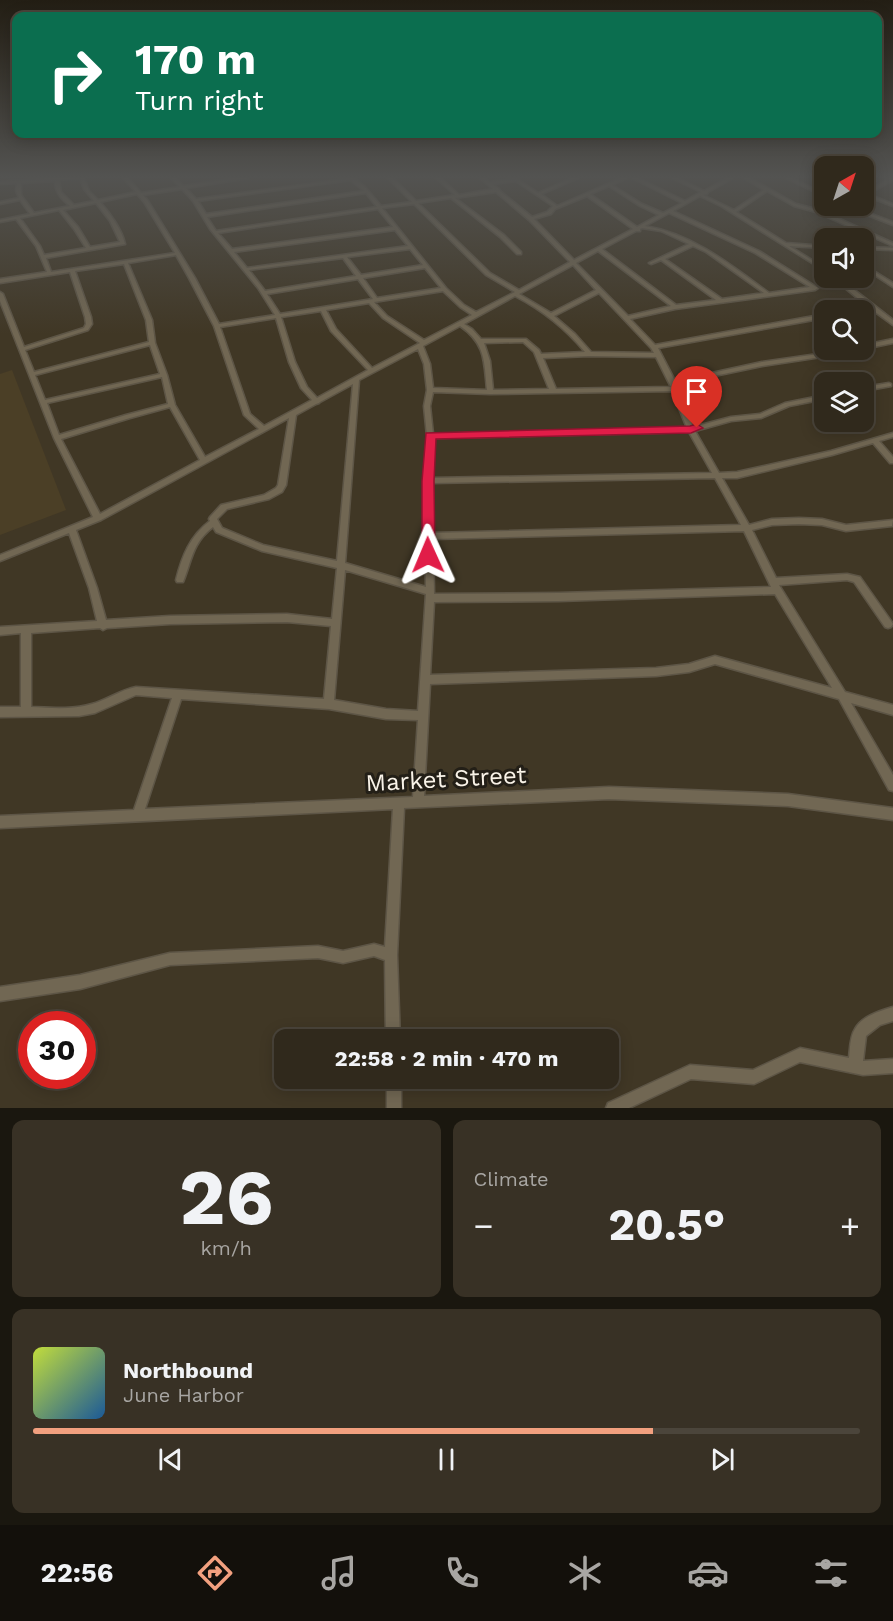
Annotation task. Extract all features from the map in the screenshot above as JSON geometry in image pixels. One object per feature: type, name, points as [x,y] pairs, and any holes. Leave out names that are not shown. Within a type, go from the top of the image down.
[{"type":"street","points":[[26,230],[50,273]]},
{"type":"street","points":[[77,230],[88,248]]},
{"type":"street","points":[[43,257],[123,243],[117,230]]},
{"type":"street","points":[[162,230],[192,278],[217,326],[247,416],[263,429]]},
{"type":"street","points":[[216,232],[232,230]]},
{"type":"street","points":[[231,251],[384,230]]},
{"type":"street","points":[[397,230],[444,288],[462,306],[477,315]]},
{"type":"street","points":[[441,230],[488,274],[551,315],[575,336],[589,354]]},
{"type":"street","points":[[494,230],[519,253]]},
{"type":"street","points":[[541,230],[656,351],[691,430],[747,528],[775,586],[842,696],[893,786]]},
{"type":"street","points":[[0,558],[98,518],[293,415],[573,262],[638,230]]},
{"type":"street","points":[[659,230],[708,251],[768,294]]},
{"type":"street","points":[[627,318],[675,307],[815,288],[757,252],[709,230]]},
{"type":"street","points":[[762,230],[814,263]]},
{"type":"street","points":[[857,230],[893,247]]},
{"type":"street","points":[[216,232],[248,269],[278,316],[292,362],[304,388],[316,402]]},
{"type":"street","points":[[651,264],[693,244]]},
{"type":"street","points":[[785,244],[814,246]]},
{"type":"street","points":[[248,269],[308,259],[411,247]]},
{"type":"street","points":[[874,248],[893,247]]},
{"type":"street","points":[[598,249],[675,307]]},
{"type":"street","points":[[0,281],[176,254]]},
{"type":"street","points":[[344,256],[385,317],[422,345],[427,364],[430,390],[427,406],[430,436],[428,481],[430,595],[418,802]]},
{"type":"street","points":[[662,259],[721,302]]},
{"type":"street","points":[[124,261],[149,320],[152,343],[172,405],[204,461]]},
{"type":"street","points":[[263,293],[426,266]]},
{"type":"street","points":[[22,349],[86,329],[89,324],[88,317],[72,270]]},
{"type":"street","points":[[874,273],[893,285]]},
{"type":"street","points":[[217,326],[444,288]]},
{"type":"street","points":[[848,288],[863,300]]},
{"type":"street","points":[[551,315],[600,290]]},
{"type":"street","points":[[0,294],[57,438],[98,518]]},
{"type":"street","points":[[874,308],[893,323]]},
{"type":"street","points":[[323,309],[333,330],[372,371]]},
{"type":"street","points":[[883,315],[893,315]]},
{"type":"street","points":[[539,356],[656,351],[814,318]]},
{"type":"street","points":[[461,324],[473,331],[481,341],[486,354],[490,392]]},
{"type":"street","points":[[481,341],[524,340],[537,351],[552,390]]},
{"type":"street","points":[[874,345],[893,341]]},
{"type":"street","points":[[32,374],[152,343]]},
{"type":"street","points":[[430,390],[490,392],[672,386],[762,364],[814,356]]},
{"type":"street","points":[[43,402],[74,397],[136,379],[164,375]]},
{"type":"street","points":[[329,704],[335,623],[343,566],[356,380]]},
{"type":"street","points":[[874,388],[889,385]]},
{"type":"street","points":[[430,436],[691,430],[731,419],[761,416],[787,404],[814,399]]},
{"type":"street","points":[[57,438],[172,405]]},
{"type":"street","points":[[293,415],[282,485],[279,490],[266,497],[224,507],[213,519],[219,530],[262,548],[343,566],[430,595],[559,597],[775,586],[857,579],[888,624]]},
{"type":"street","points":[[428,481],[736,475],[893,435]]},
{"type":"street","points":[[875,441],[893,461]]},
{"type":"street","points":[[428,536],[747,528],[772,522],[799,521],[822,522],[846,528],[892,523]]},
{"type":"street","points":[[180,580],[186,555],[193,541],[201,531],[214,522]]},
{"type":"street","points":[[72,530],[93,588],[103,626]]},
{"type":"street","points":[[0,631],[170,620],[264,619],[335,623]]},
{"type":"street","points":[[26,631],[26,711]]},
{"type":"street","points":[[425,680],[656,672],[689,668],[715,660],[893,710]]},
{"type":"street","points":[[0,712],[86,711],[107,705],[127,692],[136,691],[329,704],[386,714],[423,716]]},
{"type":"street","points":[[138,815],[178,694]]},
{"type":"street","name":"Market Street","points":[[0,822],[609,793],[683,794],[788,800],[893,814]]},
{"type":"street","points":[[393,1029],[391,955],[399,802]]},
{"type":"street","points":[[0,994],[80,982],[170,959],[318,952],[343,957],[374,950],[391,955]]},
{"type":"street","points":[[855,1066],[860,1032],[876,1019],[893,1014]]},
{"type":"street","points":[[613,1108],[631,1104],[690,1072],[754,1077],[800,1055],[855,1066],[893,1066]]},
{"type":"street","points":[[394,1089],[394,1108]]},
{"type":"shaded area","points":[[12,370],[66,510],[0,535],[0,374]]},
{"type":"route","points":[[428,555],[430,436],[560,431],[691,430],[697,428]]}]
